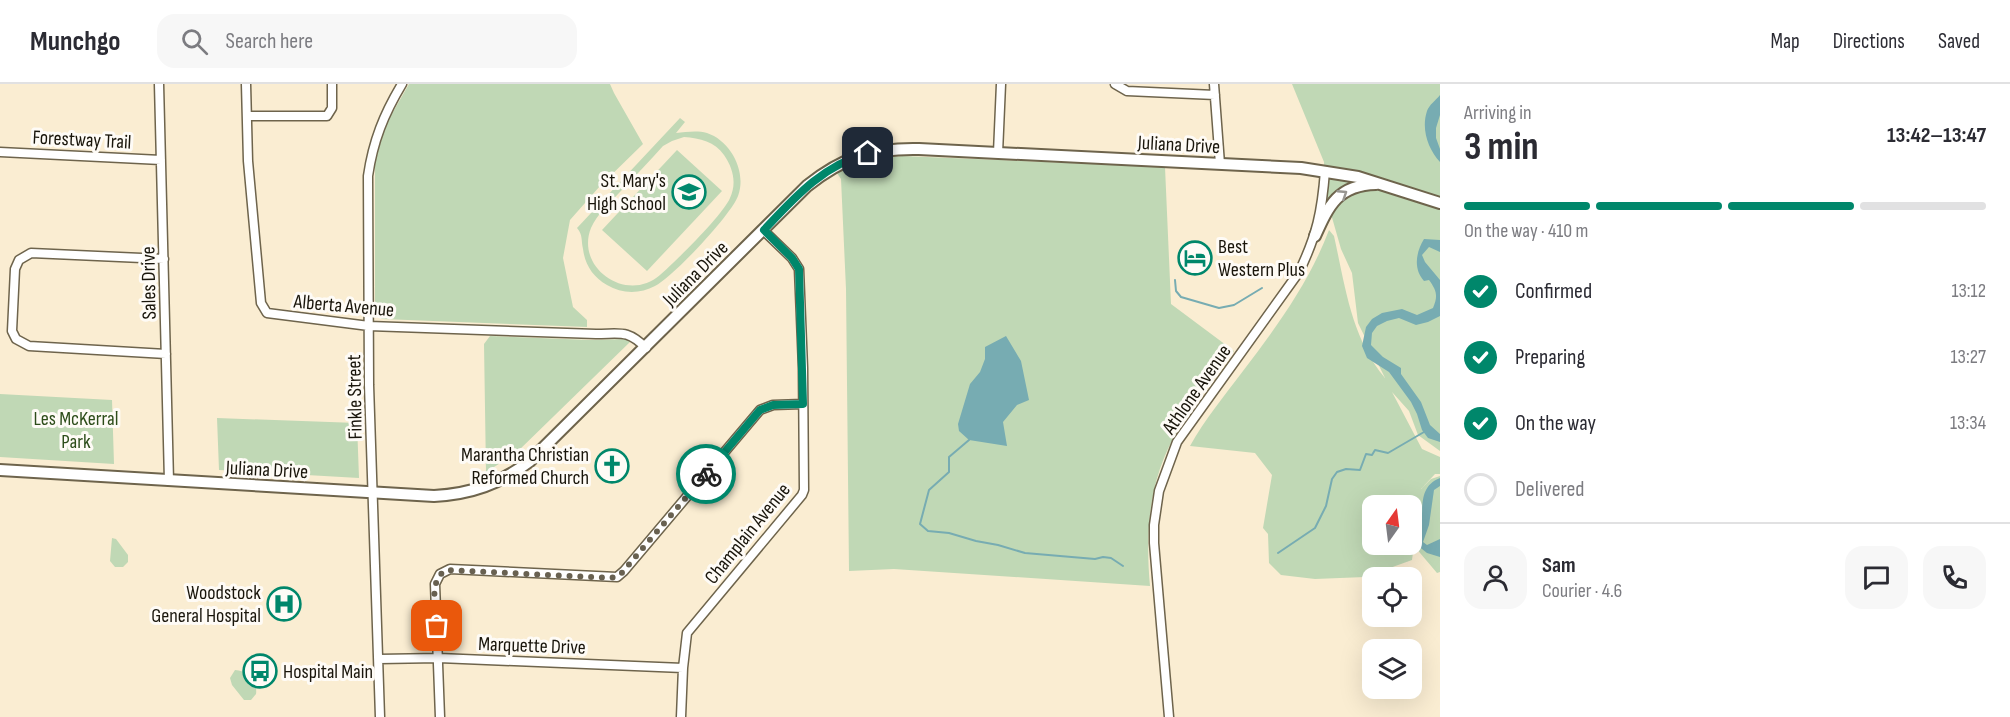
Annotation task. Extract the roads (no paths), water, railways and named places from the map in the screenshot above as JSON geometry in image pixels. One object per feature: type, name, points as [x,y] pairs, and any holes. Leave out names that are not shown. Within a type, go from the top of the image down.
[{"type":"street","name":"Sales Drive","points":[[159,84],[169,481]]},
{"type":"street","name":"Alberta Avenue","points":[[246,84],[248,161],[261,303],[264,310],[270,314],[369,326],[624,333],[636,339],[646,348]]},
{"type":"street","points":[[247,116],[326,116],[333,108],[332,84]]},
{"type":"street","name":"Finkle Street","points":[[380,717],[369,326],[369,166],[387,109],[402,84]]},
{"type":"street","points":[[998,153],[1001,84]]},
{"type":"street","points":[[1115,84],[1127,91],[1215,96]]},
{"type":"street","points":[[1214,84],[1220,164]]},
{"type":"street","name":"Juliana Drive","points":[[0,470],[373,493],[452,495],[470,492],[501,481],[530,461],[807,186],[821,175],[857,156],[880,151],[906,149],[998,153],[1325,171],[1392,186],[1440,203]]},
{"type":"street","name":"Forestway Trail","points":[[0,152],[162,159]]},
{"type":"street","name":"Athlone Avenue","points":[[1169,717],[1154,543],[1159,491],[1177,442],[1299,272],[1315,236],[1322,206],[1325,171]]},
{"type":"street","points":[[1315,236],[1328,208],[1343,193],[1365,184],[1392,186]]},
{"type":"street","name":"Champlain Avenue","points":[[681,717],[685,638],[689,629],[802,495],[804,486],[799,269],[792,258],[764,230]]},
{"type":"street","points":[[164,259],[51,253],[27,254],[19,260],[15,269],[12,331],[16,339],[29,346],[166,354]]},
{"type":"street","points":[[440,717],[435,584],[440,574],[450,569],[617,577],[760,410],[773,405],[803,404]]},
{"type":"street","name":"Marquette Drive","points":[[379,659],[439,658],[683,668]]},
{"type":"water","points":[[1440,95],[1440,115],[1436,138],[1440,149],[1440,162],[1429,145],[1425,132],[1425,118],[1428,109]]},
{"type":"water","points":[[1424,239],[1440,240],[1440,252],[1429,247],[1422,255],[1440,280],[1440,316],[1416,325],[1399,318],[1387,321],[1377,326],[1372,333],[1371,345],[1383,357],[1401,368],[1401,374],[1421,402],[1430,425],[1440,434],[1440,442],[1428,438],[1422,430],[1411,402],[1389,372],[1367,358],[1362,346],[1366,327],[1372,319],[1382,313],[1402,309],[1417,315],[1433,308],[1436,300],[1435,291],[1429,280],[1424,281],[1417,266],[1419,249]]},
{"type":"water","points":[[1006,336],[1021,361],[1029,400],[1017,405],[1003,422],[1007,446],[969,440],[959,431],[958,424],[970,384],[980,372],[985,359],[985,347]]},
{"type":"water","points":[[1440,478],[1440,486],[1434,490],[1429,525],[1423,542],[1427,545],[1440,539],[1440,557],[1422,549],[1423,500],[1428,487]]},
{"type":"waterway","points":[[1175,280],[1176,291],[1181,297],[1219,308],[1234,305],[1262,288]]},
{"type":"waterway","points":[[1278,553],[1315,528],[1326,506],[1332,479],[1337,472],[1346,469],[1360,470],[1366,454],[1372,455],[1375,450],[1388,453],[1424,432]]},
{"type":"waterway","points":[[969,440],[949,457],[949,472],[929,490],[920,524],[928,531],[949,533],[1025,553],[1095,559],[1111,558],[1123,566]]},
{"type":"place","name":"St. Mary's High School","points":[[689,192]]},
{"type":"place","name":"Best Western Plus","points":[[1195,258]]},
{"type":"place","name":"Marantha Christian Reformed Church","points":[[612,466]]},
{"type":"place","name":"Woodstock General Hospital","points":[[284,604]]},
{"type":"place","name":"Hospital Main","points":[[260,671]]},
{"type":"park label","name":"Les McKerral Park","points":[[76,430]]}]
